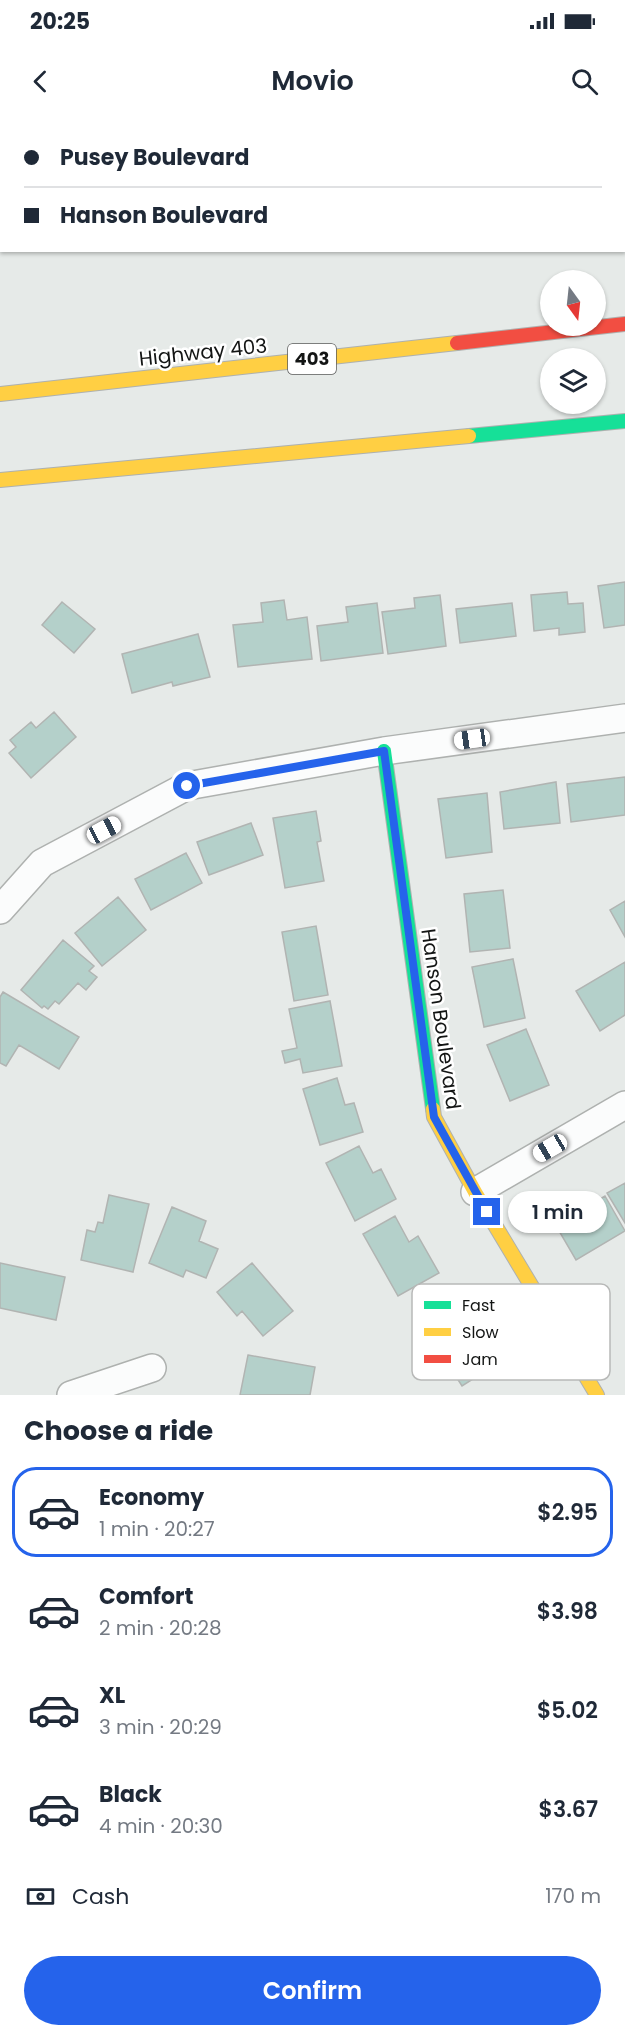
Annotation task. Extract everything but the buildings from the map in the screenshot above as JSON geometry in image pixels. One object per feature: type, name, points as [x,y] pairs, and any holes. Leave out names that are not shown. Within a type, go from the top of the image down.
[{"type":"main road","name":"Highway 403","points":[[0,394],[625,324]]},
{"type":"main road","points":[[0,480],[625,422]]},
{"type":"main road","name":"Hanson Boulevard","points":[[384,751],[434,1117],[475,1192],[530,1284]]},
{"type":"main road","name":"Hanson Boulevard","points":[[588,1380],[597,1395]]},
{"type":"street","points":[[0,910],[42,863],[187,786],[384,751],[625,718]]},
{"type":"street","points":[[475,1192],[625,1105]]},
{"type":"street","points":[[71,1395],[152,1368]]},
{"type":"traffic: fast","points":[[469,436],[625,421]]},
{"type":"traffic: fast","points":[[384,751],[433,1109]]},
{"type":"traffic: slow","points":[[0,394],[457,343]]},
{"type":"traffic: slow","points":[[0,480],[469,436]]},
{"type":"traffic: slow","points":[[433,1109],[434,1117],[475,1192],[530,1284]]},
{"type":"traffic: slow","points":[[588,1380],[597,1395]]},
{"type":"traffic: jam","points":[[457,343],[625,324]]},
{"type":"route","points":[[187,786],[384,751],[434,1117],[487,1212]]}]
